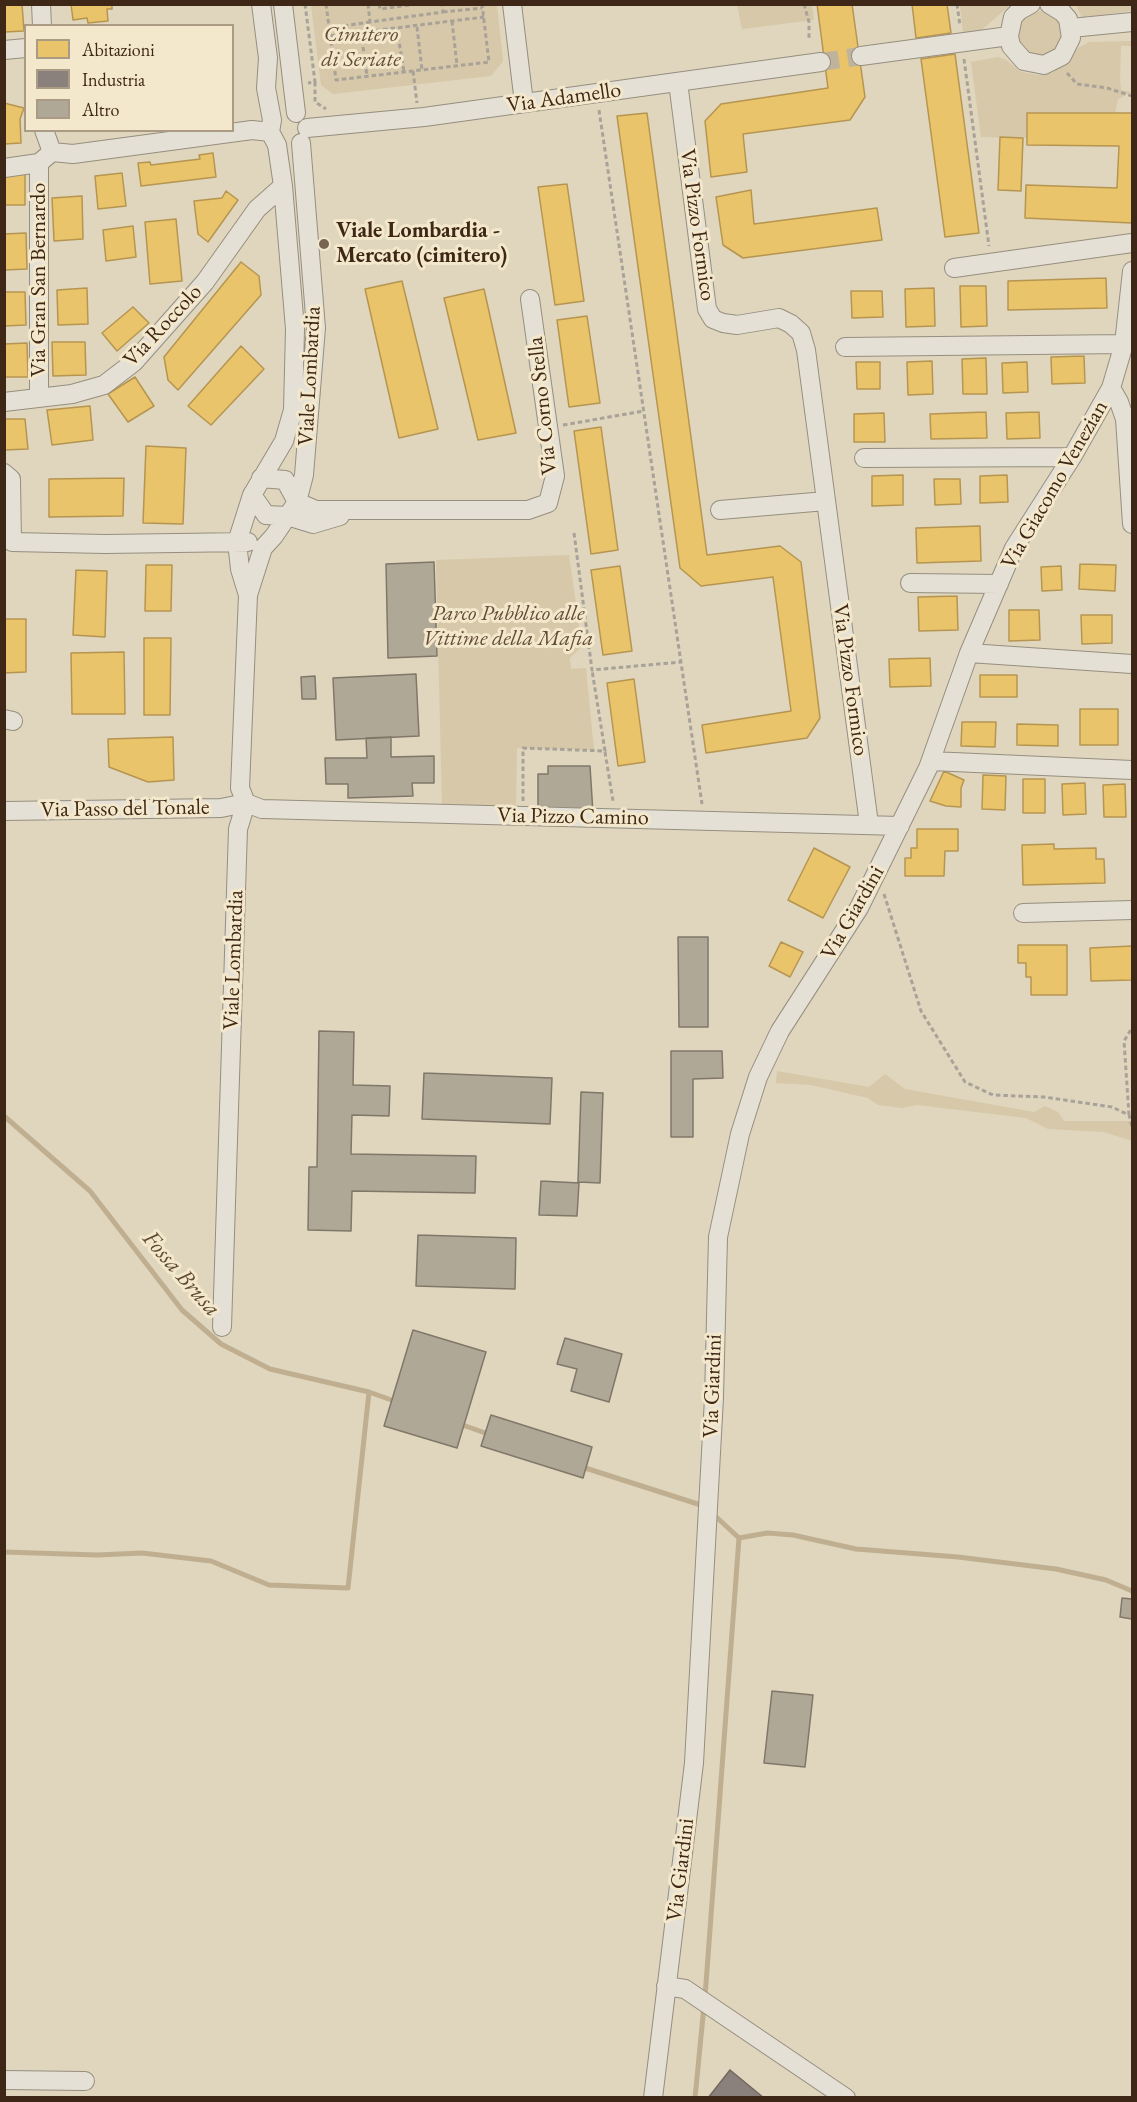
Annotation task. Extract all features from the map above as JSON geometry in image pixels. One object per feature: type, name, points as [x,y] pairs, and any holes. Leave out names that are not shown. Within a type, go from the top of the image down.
[{"type":"street","points":[[41,4],[42,24]]},
{"type":"street","name":"Viale Lombardia","points":[[248,595],[240,569],[237,542],[252,495],[284,441],[293,410],[295,329],[284,186],[266,88],[268,58],[261,4]]},
{"type":"street","points":[[283,4],[296,113]]},
{"type":"street","points":[[512,4],[524,103]]},
{"type":"street","points":[[1031,4],[1020,10],[1013,18],[1009,36],[1016,54],[1034,65],[1054,62],[1062,56],[1071,38],[1071,28],[1062,12],[1049,4]]},
{"type":"street","points":[[1071,28],[1132,22]]},
{"type":"street","points":[[861,57],[1009,36]]},
{"type":"street","points":[[4,50],[24,48]]},
{"type":"street","name":"Via Adamello","points":[[304,136],[424,117],[821,62]]},
{"type":"street","name":"Via Pizzo Formico","points":[[678,82],[707,309],[713,319],[737,325],[779,318],[791,324],[801,333],[806,350],[869,824]]},
{"type":"street","points":[[4,168],[45,158],[252,130],[273,132],[289,148],[304,136],[304,119],[296,113],[279,114],[273,132]]},
{"type":"street","name":"Via Gran San Bernardo","points":[[39,396],[44,132]]},
{"type":"street","name":"Viale Lombardia","points":[[222,1327],[238,829],[246,803],[240,788],[248,595],[263,548],[292,509],[304,475],[316,328],[304,136]]},
{"type":"street","name":"Via Roccolo","points":[[4,402],[39,396],[72,394],[104,385],[134,362],[205,282],[257,209],[284,186]]},
{"type":"street","points":[[954,268],[1132,243]]},
{"type":"street","name":"Via Giacomo Venezian","points":[[900,826],[931,761],[969,653],[1014,548],[1072,457],[1111,388],[1124,344],[1131,299],[1132,271]]},
{"type":"street","name":"Via Corno Stella","points":[[252,495],[266,515],[292,509],[312,524],[358,510],[528,510],[548,503],[555,476],[530,299]]},
{"type":"street","points":[[845,346],[1124,344]]},
{"type":"street","points":[[1111,388],[1125,419],[1132,524]]},
{"type":"street","points":[[864,458],[1072,457]]},
{"type":"street","points":[[4,473],[11,479],[12,542],[255,542],[274,536]]},
{"type":"street","points":[[261,478],[285,480],[292,509]]},
{"type":"street","points":[[720,510],[826,501]]},
{"type":"street","points":[[910,583],[999,584]]},
{"type":"street","points":[[969,653],[1132,664]]},
{"type":"street","points":[[931,761],[1132,770]]},
{"type":"street","name":"Via Pizzo Camino","points":[[246,803],[262,809],[900,826]]},
{"type":"street","name":"Via Passo del Tonale","points":[[4,811],[221,808],[246,803]]},
{"type":"street","name":"Via Giardini","points":[[653,2097],[694,1763],[714,1398],[715,1274],[726,1192],[740,1134],[767,1059],[780,1031],[859,908],[900,826]]},
{"type":"street","points":[[1023,913],[1132,910]]},
{"type":"street","points":[[666,1986],[685,1989],[846,2097]]},
{"type":"street","points":[[4,2080],[85,2081]]},
{"type":"path","points":[[326,4],[329,28],[330,36],[336,80],[489,62],[482,6],[329,28]]},
{"type":"path","points":[[368,4],[370,22]]},
{"type":"path","points":[[379,4],[380,9],[417,4]]},
{"type":"path","points":[[442,4],[443,12]]},
{"type":"path","points":[[804,4],[809,38]]},
{"type":"path","points":[[957,4],[992,263]]},
{"type":"path","points":[[330,36],[484,17]]},
{"type":"path","points":[[452,21],[457,65]]},
{"type":"path","points":[[417,26],[422,70]]},
{"type":"path","points":[[397,28],[404,72]]},
{"type":"path","points":[[361,32],[367,76]]},
{"type":"path","points":[[1062,56],[1068,77],[1077,84],[1107,88],[1132,96]]},
{"type":"path","points":[[413,71],[418,105]]},
{"type":"path","points":[[597,93],[704,820]]},
{"type":"path","points":[[548,428],[644,411]]},
{"type":"path","points":[[574,533],[592,670],[616,818]]},
{"type":"path","points":[[592,670],[681,663]]},
{"type":"path","points":[[523,815],[523,748],[605,751]]},
{"type":"path","points":[[877,873],[921,1011],[965,1082],[993,1095],[1044,1097],[1112,1107],[1129,1115]]},
{"type":"path","points":[[1132,1028],[1124,1041],[1129,1115],[1132,1127]]},
{"type":"green space","name":"Cimitero di Seriate","points":[[311,5],[497,5],[503,61],[491,76],[333,94],[321,85]]},
{"type":"green space","points":[[737,5],[812,5],[814,20],[742,29]]},
{"type":"green space","points":[[960,5],[1010,5],[976,35],[963,33]]},
{"type":"green space","points":[[1076,5],[1132,5],[1132,8],[1130,11],[1082,18]]},
{"type":"green space","points":[[1040,11],[1056,18],[1063,34],[1056,50],[1040,57],[1024,50],[1017,34],[1024,18]]},
{"type":"green space","points":[[1131,41],[1132,46],[1121,46],[1120,80],[1121,90],[1132,92],[1118,99],[1115,114],[1027,138],[981,137],[971,62],[998,57],[1022,72],[1038,75],[1052,73],[1065,64],[1078,48],[1089,42]]},
{"type":"green space","name":"Parco Pubblico alle Vittime della Mafia","points":[[569,555],[582,646],[570,658],[571,669],[586,668],[594,750],[517,748],[516,806],[442,805],[436,560]]},
{"type":"green space","points":[[777,1071],[869,1087],[885,1074],[905,1089],[1034,1112],[1045,1106],[1058,1112],[1064,1121],[1132,1121],[1132,1141],[1104,1132],[1048,1129],[1026,1118],[917,1105],[902,1108],[878,1105],[868,1098],[811,1085],[776,1083]]},
{"type":"building: Abitazioni","points":[[4,4],[22,4],[24,31],[4,32]]},
{"type":"building: Abitazioni","points":[[71,4],[112,4],[112,9],[107,9],[108,21],[88,23],[87,18],[73,20]]},
{"type":"building: Abitazioni","points":[[817,4],[852,4],[865,97],[850,120],[743,134],[747,172],[711,177],[705,121],[721,104],[828,88]]},
{"type":"building: Abitazioni","points":[[912,4],[947,4],[951,33],[916,38]]},
{"type":"building: Abitazioni","points":[[955,54],[979,233],[945,237],[921,59]]},
{"type":"building: Abitazioni","points":[[4,103],[24,108],[20,119],[21,143],[4,144]]},
{"type":"building: Abitazioni","points":[[647,113],[707,555],[780,546],[801,562],[820,718],[807,738],[706,753],[702,725],[791,711],[773,577],[701,586],[680,568],[617,116]]},
{"type":"building: Abitazioni","points":[[1027,113],[1132,113],[1132,223],[1025,218],[1026,185],[1117,188],[1119,146],[1027,145]]},
{"type":"building: Abitazioni","points":[[1000,137],[1023,138],[1021,191],[998,190]]},
{"type":"building: Abitazioni","points":[[213,153],[216,177],[141,186],[138,163],[150,162],[151,165],[200,159],[199,155]]},
{"type":"building: Abitazioni","points":[[25,173],[25,205],[4,205],[4,175]]},
{"type":"building: Abitazioni","points":[[122,173],[126,206],[98,209],[95,176]]},
{"type":"building: Abitazioni","points":[[567,184],[584,301],[555,305],[538,187]]},
{"type":"building: Abitazioni","points":[[751,190],[754,224],[877,208],[882,240],[743,258],[723,245],[716,197]]},
{"type":"building: Abitazioni","points":[[226,191],[238,200],[208,242],[198,234],[194,201],[222,198]]},
{"type":"building: Abitazioni","points":[[82,196],[83,239],[54,241],[52,198]]},
{"type":"building: Abitazioni","points":[[176,219],[182,281],[150,284],[145,222]]},
{"type":"building: Abitazioni","points":[[133,226],[136,257],[106,261],[103,230]]},
{"type":"building: Abitazioni","points":[[26,233],[27,269],[4,270],[4,234]]},
{"type":"building: Abitazioni","points":[[241,262],[259,276],[261,295],[178,390],[168,380],[164,357]]},
{"type":"building: Abitazioni","points":[[1106,278],[1107,308],[1008,310],[1008,281]]},
{"type":"building: Abitazioni","points":[[402,281],[438,429],[399,438],[365,289]]},
{"type":"building: Abitazioni","points":[[960,286],[986,286],[987,326],[961,327]]},
{"type":"building: Abitazioni","points":[[87,288],[88,324],[58,325],[57,290]]},
{"type":"building: Abitazioni","points":[[934,288],[935,326],[906,327],[905,289]]},
{"type":"building: Abitazioni","points":[[484,289],[516,433],[478,440],[444,298]]},
{"type":"building: Abitazioni","points":[[851,291],[882,291],[883,317],[852,318]]},
{"type":"building: Abitazioni","points":[[4,292],[25,292],[26,325],[4,326]]},
{"type":"building: Abitazioni","points":[[133,307],[149,323],[117,351],[102,333]]},
{"type":"building: Abitazioni","points":[[587,316],[600,403],[569,407],[557,320]]},
{"type":"building: Abitazioni","points":[[52,342],[85,342],[86,375],[53,376]]},
{"type":"building: Abitazioni","points":[[27,343],[28,377],[4,377],[4,344]]},
{"type":"building: Abitazioni","points":[[241,346],[264,369],[211,425],[188,406]]},
{"type":"building: Abitazioni","points":[[1084,356],[1085,383],[1052,384],[1051,357]]},
{"type":"building: Abitazioni","points":[[986,358],[987,394],[963,394],[962,359]]},
{"type":"building: Abitazioni","points":[[932,361],[933,394],[908,395],[907,362]]},
{"type":"building: Abitazioni","points":[[856,362],[880,362],[880,389],[857,389]]},
{"type":"building: Abitazioni","points":[[1027,362],[1028,392],[1003,393],[1002,363]]},
{"type":"building: Abitazioni","points":[[135,377],[154,406],[128,422],[108,394]]},
{"type":"building: Abitazioni","points":[[90,406],[93,440],[52,445],[47,410]]},
{"type":"building: Abitazioni","points":[[986,412],[987,438],[931,439],[930,414]]},
{"type":"building: Abitazioni","points":[[1039,412],[1040,438],[1007,439],[1006,413]]},
{"type":"building: Abitazioni","points":[[884,413],[885,442],[854,442],[854,414]]},
{"type":"building: Abitazioni","points":[[4,419],[25,419],[28,449],[4,450]]},
{"type":"building: Abitazioni","points":[[601,427],[618,550],[591,554],[574,431]]},
{"type":"building: Abitazioni","points":[[146,446],[186,448],[183,524],[143,523]]},
{"type":"building: Abitazioni","points":[[903,475],[903,505],[872,506],[872,476]]},
{"type":"building: Abitazioni","points":[[1007,475],[1008,502],[980,503],[980,476]]},
{"type":"building: Abitazioni","points":[[124,478],[123,516],[49,517],[49,479]]},
{"type":"building: Abitazioni","points":[[934,479],[960,479],[961,504],[935,505]]},
{"type":"building: Abitazioni","points":[[980,526],[981,561],[917,563],[916,528]]},
{"type":"building: Abitazioni","points":[[1080,564],[1116,565],[1115,591],[1079,589]]},
{"type":"building: Abitazioni","points":[[146,565],[172,565],[171,611],[145,611]]},
{"type":"building: Abitazioni","points":[[620,566],[632,651],[603,655],[591,570]]},
{"type":"building: Abitazioni","points":[[1061,566],[1062,590],[1042,591],[1041,567]]},
{"type":"building: Abitazioni","points":[[76,570],[107,571],[105,637],[73,635]]},
{"type":"building: Abitazioni","points":[[957,596],[958,630],[919,631],[918,597]]},
{"type":"building: Abitazioni","points":[[1009,610],[1039,610],[1040,640],[1009,641]]},
{"type":"building: Abitazioni","points":[[1081,615],[1112,615],[1112,643],[1082,644]]},
{"type":"building: Abitazioni","points":[[4,619],[26,619],[26,672],[4,673]]},
{"type":"building: Abitazioni","points":[[144,638],[171,638],[170,715],[144,715]]},
{"type":"building: Abitazioni","points":[[124,652],[125,714],[72,714],[71,653]]},
{"type":"building: Abitazioni","points":[[930,658],[931,686],[890,687],[889,659]]},
{"type":"building: Abitazioni","points":[[980,675],[1017,675],[1017,697],[980,697]]},
{"type":"building: Abitazioni","points":[[634,679],[645,762],[618,766],[607,683]]},
{"type":"building: Abitazioni","points":[[1080,709],[1118,709],[1118,745],[1080,745]]},
{"type":"building: Abitazioni","points":[[962,722],[996,722],[995,747],[961,746]]},
{"type":"building: Abitazioni","points":[[1017,724],[1058,725],[1058,746],[1017,745]]},
{"type":"building: Abitazioni","points":[[173,737],[174,780],[148,782],[109,767],[108,739]]},
{"type":"building: Abitazioni","points":[[944,771],[964,780],[961,788],[961,807],[946,806],[930,801]]},
{"type":"building: Abitazioni","points":[[983,775],[1006,776],[1005,810],[982,809]]},
{"type":"building: Abitazioni","points":[[1023,779],[1045,779],[1045,813],[1023,813]]},
{"type":"building: Abitazioni","points":[[1085,783],[1086,814],[1063,815],[1062,784]]},
{"type":"building: Abitazioni","points":[[1125,784],[1126,817],[1104,817],[1103,785]]},
{"type":"building: Abitazioni","points":[[917,829],[958,829],[958,851],[945,851],[944,876],[905,876],[905,858],[911,858],[911,848],[917,848]]},
{"type":"building: Abitazioni","points":[[1054,844],[1054,849],[1096,848],[1096,859],[1104,859],[1105,883],[1023,885],[1022,845]]},
{"type":"building: Abitazioni","points":[[814,848],[850,867],[823,918],[788,900]]},
{"type":"building: Abitazioni","points":[[781,942],[803,952],[790,977],[769,966]]},
{"type":"building: Abitazioni","points":[[1018,945],[1067,945],[1067,995],[1031,995],[1031,977],[1026,977],[1026,963],[1018,963]]},
{"type":"building: Abitazioni","points":[[1132,946],[1132,980],[1091,981],[1090,948]]},
{"type":"building: Industria","points":[[730,2070],[764,2098],[708,2098]]},
{"type":"building: Altro","points":[[434,562],[437,656],[388,658],[386,564]]},
{"type":"building: Altro","points":[[416,674],[419,736],[336,740],[333,678]]},
{"type":"building: Altro","points":[[315,676],[316,699],[302,699],[301,677]]},
{"type":"building: Altro","points":[[391,737],[391,757],[434,756],[434,783],[412,783],[413,796],[348,798],[348,784],[326,784],[325,758],[367,758],[366,738]]},
{"type":"building: Altro","points":[[548,766],[590,766],[593,813],[538,813],[538,774],[548,774]]},
{"type":"building: Altro","points":[[678,937],[708,937],[708,1027],[679,1027]]},
{"type":"building: Altro","points":[[319,1031],[354,1032],[353,1085],[390,1086],[389,1116],[352,1115],[351,1154],[476,1156],[475,1193],[352,1191],[351,1231],[308,1230],[309,1167],[317,1167]]},
{"type":"building: Altro","points":[[671,1051],[722,1051],[723,1078],[693,1079],[693,1137],[671,1137]]},
{"type":"building: Altro","points":[[424,1073],[552,1078],[550,1124],[422,1119]]},
{"type":"building: Altro","points":[[581,1092],[603,1093],[600,1183],[578,1182]]},
{"type":"building: Altro","points":[[541,1181],[579,1183],[577,1216],[539,1215]]},
{"type":"building: Altro","points":[[418,1235],[516,1238],[515,1289],[416,1286]]},
{"type":"building: Altro","points":[[413,1330],[486,1352],[457,1448],[384,1426]]},
{"type":"building: Altro","points":[[565,1338],[622,1354],[609,1402],[571,1391],[577,1369],[557,1364]]},
{"type":"building: Altro","points":[[491,1415],[592,1447],[583,1478],[481,1446]]},
{"type":"building: Altro","points":[[1122,1598],[1132,1599],[1132,1619],[1120,1617]]},
{"type":"building: Altro","points":[[772,1691],[813,1695],[805,1767],[764,1763]]},
{"type":"waterway","name":"Fossa Brusa","points":[[4,1116],[90,1191],[182,1310],[221,1344],[270,1369],[369,1392],[397,1402]]},
{"type":"waterway","points":[[4,1552],[97,1555],[142,1553],[211,1561],[269,1585],[348,1588],[369,1392]]},
{"type":"waterway","points":[[457,1423],[491,1435]]},
{"type":"waterway","points":[[579,1466],[704,1506]]},
{"type":"waterway","points":[[705,1997],[739,1538],[713,1514]]},
{"type":"waterway","points":[[739,1538],[767,1533],[793,1535],[856,1549],[958,1557],[1056,1569],[1106,1580],[1132,1591]]},
{"type":"waterway","points":[[695,2098],[704,2006]]},
{"type":"tunnel","points":[[821,62],[861,56]]},
{"type":"place","name":"Viale Lombardia - Mercato (cimitero)","points":[[324,244]]}]
